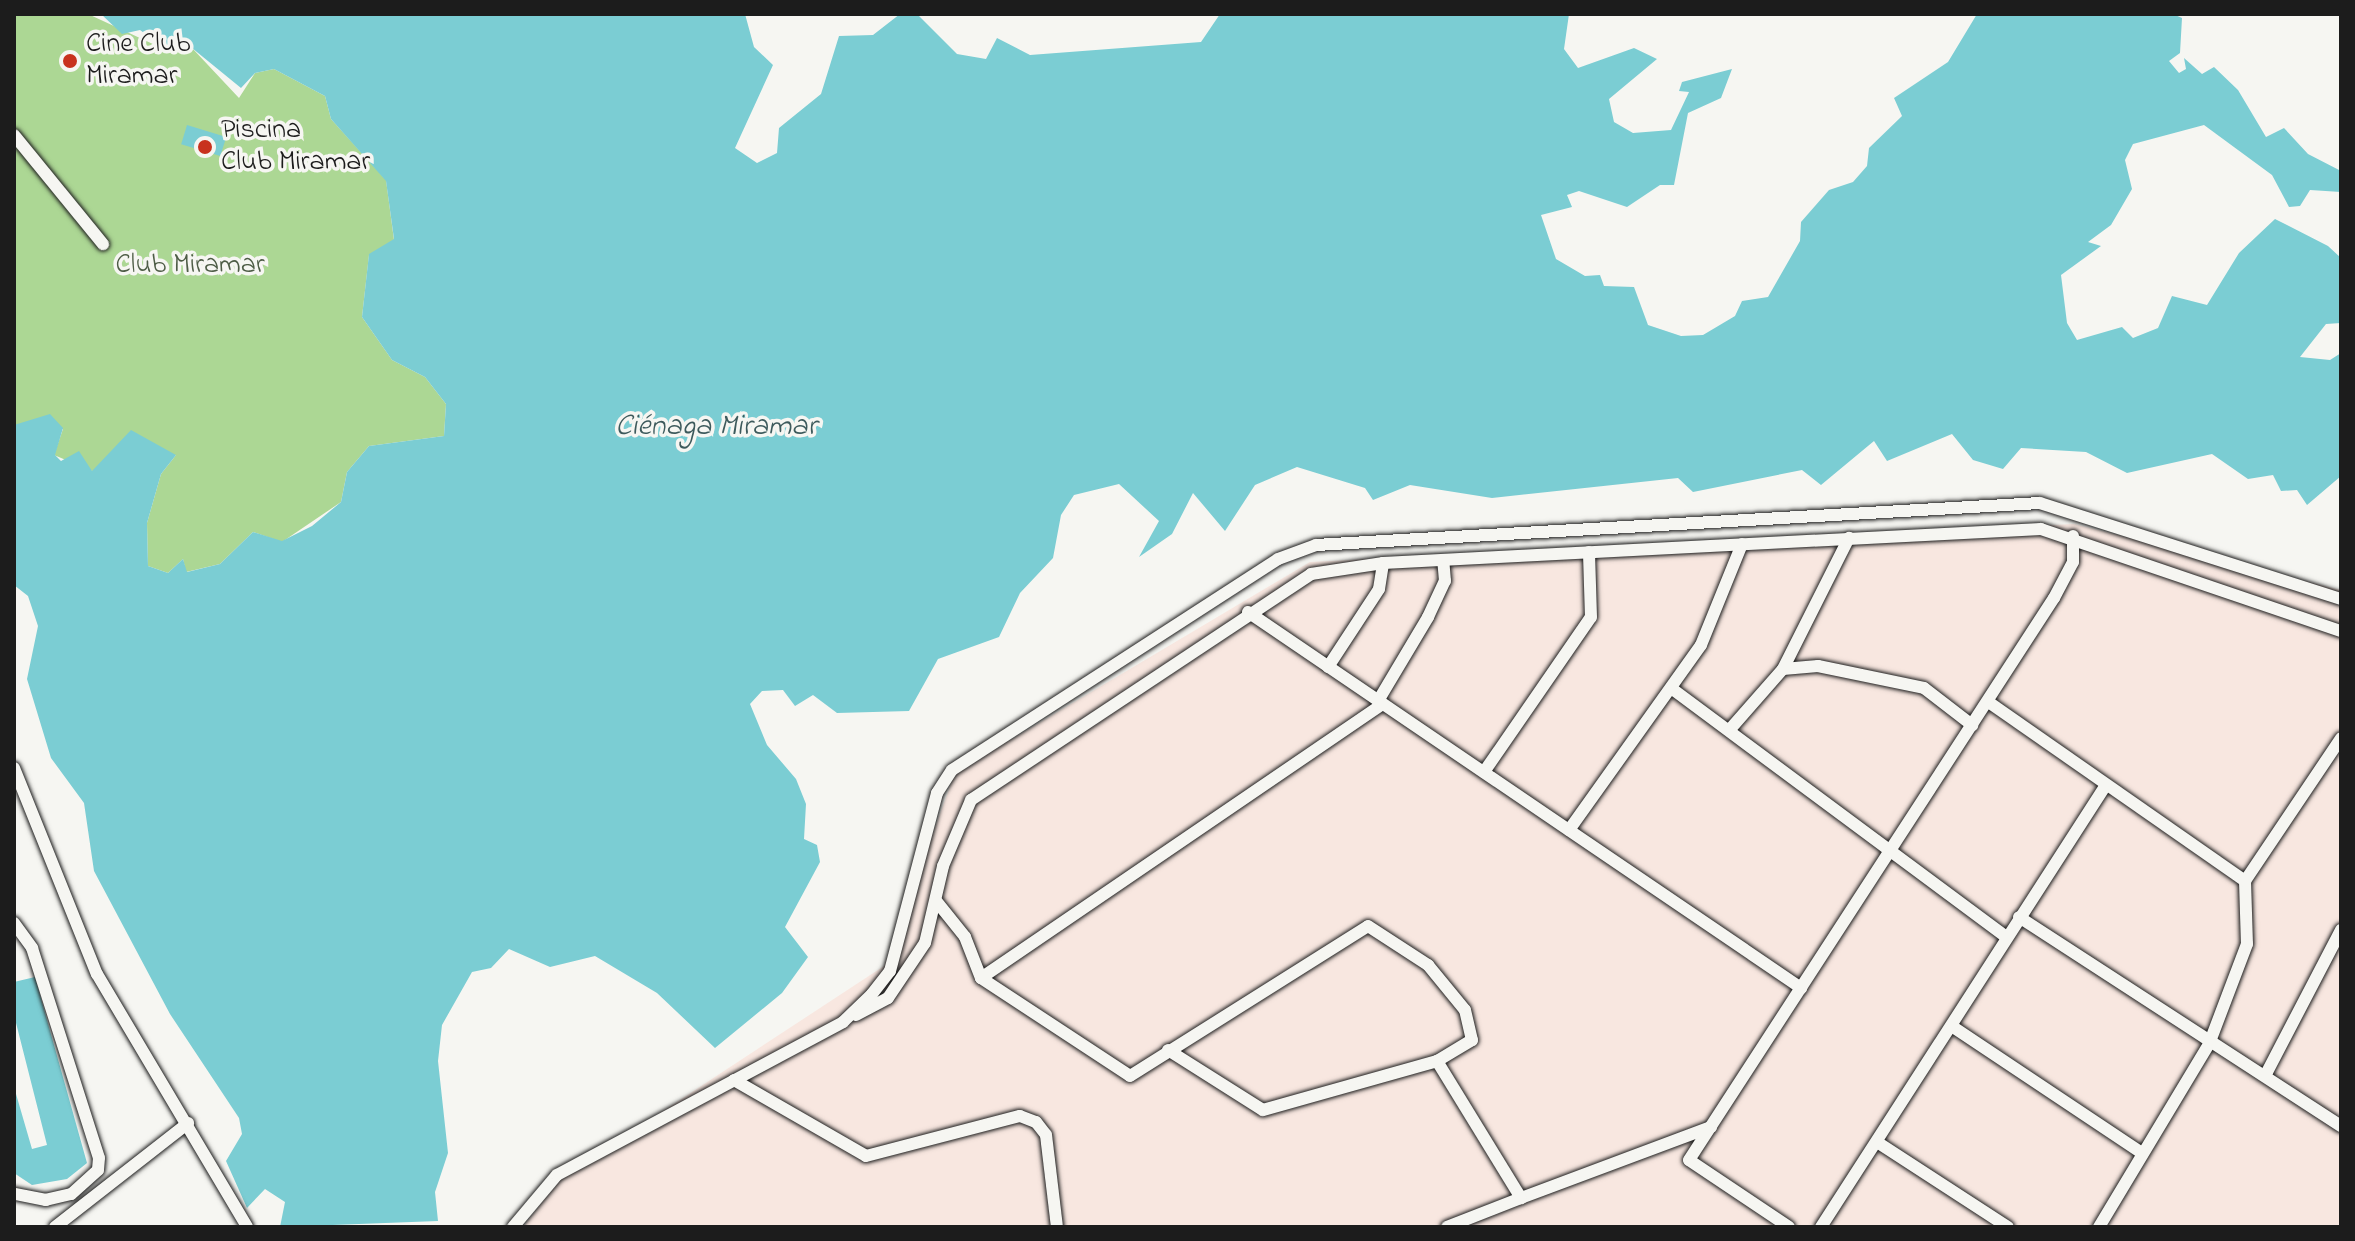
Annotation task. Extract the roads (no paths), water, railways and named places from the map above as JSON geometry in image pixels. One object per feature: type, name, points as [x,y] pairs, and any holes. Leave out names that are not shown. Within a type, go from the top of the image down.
[{"type":"street","points":[[14,135],[103,244]]},
{"type":"street","points":[[843,1022],[890,971],[944,778],[1278,559],[1316,545],[2024,502],[2076,509],[2341,599]]},
{"type":"street","points":[[513,1227],[557,1175],[888,998],[905,979],[937,902],[954,829],[971,800],[1248,612],[1311,574],[1383,563],[2041,529],[2073,536],[2341,631]]},
{"type":"street","points":[[1789,1227],[1689,1160],[1972,725],[1990,703],[2073,562],[2073,536]]},
{"type":"street","points":[[1732,727],[1783,669],[1849,538]]},
{"type":"street","points":[[1569,830],[1701,645],[1742,544]]},
{"type":"street","points":[[1484,772],[1591,617],[1589,552]]},
{"type":"street","points":[[981,978],[1381,702],[1445,581],[1443,560]]},
{"type":"street","points":[[1328,667],[1379,589],[1383,563]]},
{"type":"street","points":[[2326,593],[2341,593]]},
{"type":"street","points":[[1248,612],[1801,988]]},
{"type":"street","points":[[1783,669],[1868,672],[1924,688],[1972,725]]},
{"type":"street","points":[[1671,688],[1732,727],[2006,937]]},
{"type":"street","points":[[1990,703],[2104,788],[2245,881]]},
{"type":"street","points":[[2099,1227],[2209,1044],[2247,944],[2245,881],[2341,738]]},
{"type":"street","points":[[14,768],[37,840],[97,974],[247,1227]]},
{"type":"street","points":[[1821,1227],[1953,1027],[2006,937],[2104,788]]},
{"type":"street","points":[[937,902],[965,937],[981,978],[1123,1074],[1137,1074],[1168,1050],[1362,926],[1428,965],[1465,1010],[1472,1040],[1437,1061],[1263,1110],[1168,1050]]},
{"type":"street","points":[[2019,917],[2209,1044],[2341,1126]]},
{"type":"street","points":[[14,923],[32,948],[99,1158],[98,1170],[71,1194],[46,1200],[14,1194]]},
{"type":"street","points":[[2265,1076],[2341,930]]},
{"type":"street","points":[[1953,1027],[2142,1153]]},
{"type":"street","points":[[1437,1061],[1521,1198]]},
{"type":"street","points":[[734,1080],[866,1156],[1020,1116],[1036,1122],[1046,1135],[1057,1227]]},
{"type":"street","points":[[55,1227],[188,1123]]},
{"type":"street","points":[[1447,1227],[1711,1127]]},
{"type":"street","points":[[1877,1142],[2008,1227]]},
{"type":"water","name":"Ciénaga Miramar","points":[[101,14],[745,14],[754,47],[773,65],[735,148],[757,163],[777,153],[779,128],[821,94],[839,36],[873,35],[900,14],[917,14],[957,54],[986,59],[997,38],[1030,55],[1201,42],[1220,14],[1569,14],[1564,49],[1578,68],[1634,48],[1657,59],[1609,99],[1614,122],[1633,133],[1671,130],[1689,92],[1679,91],[1682,82],[1732,69],[1721,98],[1688,113],[1674,185],[1660,185],[1627,207],[1579,191],[1567,195],[1572,207],[1541,215],[1556,259],[1585,276],[1600,275],[1604,286],[1634,287],[1648,325],[1681,336],[1703,335],[1735,316],[1742,301],[1768,297],[1800,241],[1801,222],[1829,190],[1853,182],[1867,166],[1869,148],[1902,116],[1894,98],[1948,62],[1977,14],[2173,14],[2182,18],[2180,53],[2169,61],[2179,73],[2186,69],[2184,58],[2202,74],[2214,67],[2238,90],[2266,137],[2284,128],[2308,154],[2341,171],[2341,192],[2310,190],[2300,206],[2289,207],[2272,175],[2204,125],[2133,144],[2125,160],[2132,189],[2111,225],[2088,242],[2101,246],[2061,275],[2067,323],[2077,340],[2122,327],[2133,338],[2158,328],[2172,296],[2207,305],[2239,253],[2275,219],[2328,246],[2341,258],[2341,323],[2326,324],[2300,357],[2330,360],[2341,353],[2341,476],[2307,505],[2297,490],[2281,491],[2273,475],[2248,479],[2212,454],[2127,473],[2086,452],[2021,448],[2003,469],[1973,460],[1952,434],[1887,461],[1874,441],[1821,485],[1802,470],[1693,492],[1678,478],[1492,498],[1410,485],[1373,500],[1365,488],[1297,467],[1255,485],[1225,531],[1193,493],[1172,534],[1139,557],[1159,521],[1119,484],[1074,495],[1061,515],[1053,558],[1020,593],[999,637],[938,659],[909,711],[837,713],[813,695],[795,706],[783,690],[762,691],[750,704],[767,745],[796,779],[806,804],[804,839],[817,845],[820,862],[785,927],[808,957],[782,993],[715,1048],[657,993],[595,956],[550,967],[509,949],[491,968],[472,972],[442,1025],[438,1061],[448,1153],[435,1192],[438,1221],[280,1227],[285,1202],[265,1189],[247,1208],[226,1161],[242,1134],[239,1118],[170,1014],[94,871],[84,803],[51,758],[27,679],[38,626],[28,596],[14,585],[14,425],[50,414],[63,428],[55,455],[61,461],[79,451],[92,471],[131,430],[176,455],[161,474],[147,523],[148,566],[168,573],[183,559],[187,572],[220,564],[253,532],[282,541],[312,526],[341,502],[347,472],[369,446],[444,436],[446,404],[425,377],[392,360],[362,317],[369,254],[394,239],[386,181],[331,119],[325,96],[274,69],[255,73],[241,88],[192,48],[168,51],[140,30],[122,34]]},
{"type":"water","points":[[187,125],[226,137],[220,156],[181,144]]},
{"type":"water","points":[[35,977],[87,1163],[67,1179],[32,1185],[14,1173],[14,1087],[32,1149],[47,1145],[14,1015],[14,982]]},
{"type":"place","name":"Cine Club Miramar","points":[[70,61]]},
{"type":"place","name":"Piscina Club Miramar","points":[[205,147]]},
{"type":"park label","name":"Club Miramar","points":[[190,266]]}]
